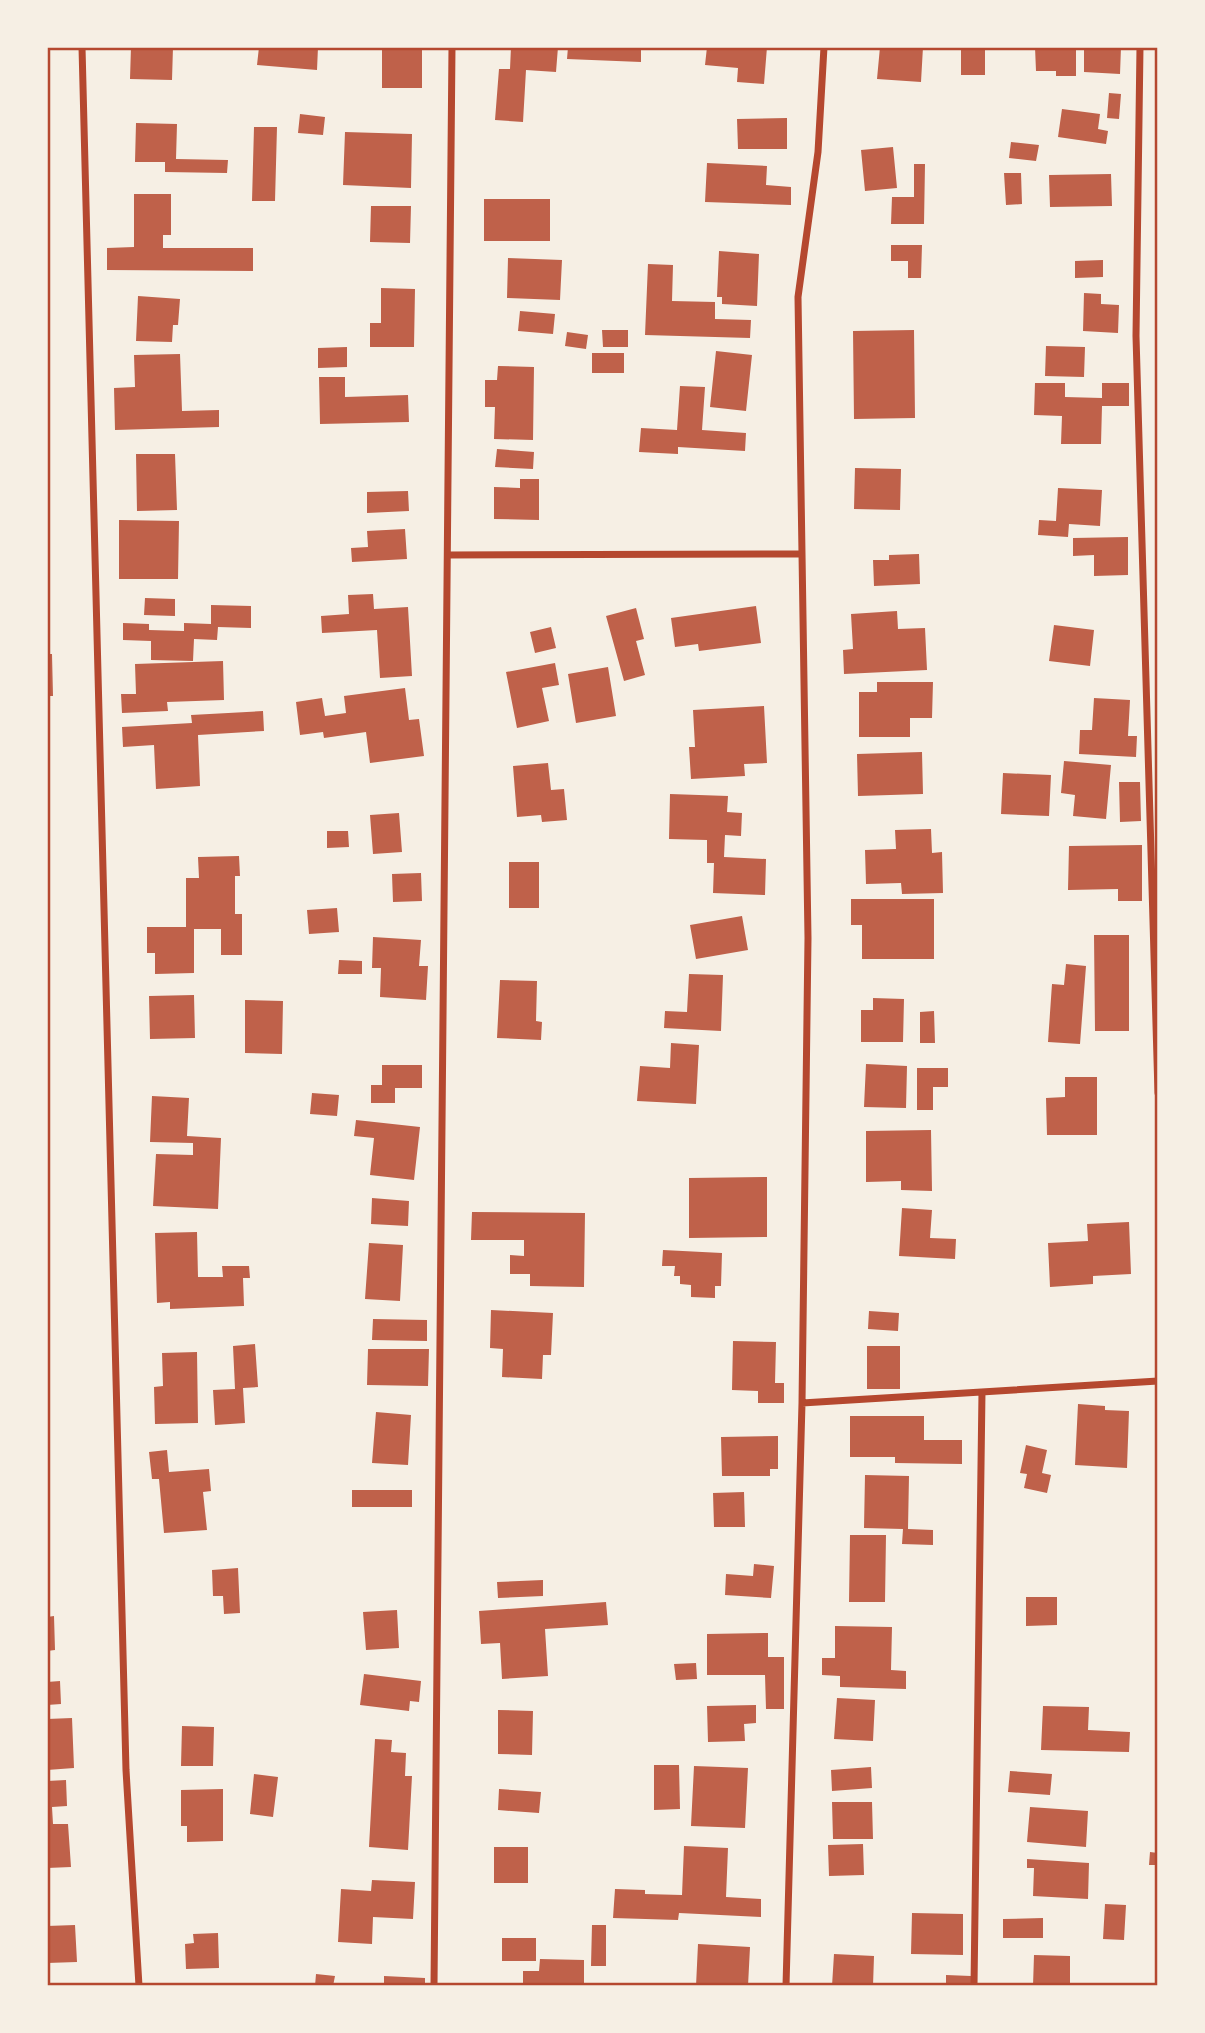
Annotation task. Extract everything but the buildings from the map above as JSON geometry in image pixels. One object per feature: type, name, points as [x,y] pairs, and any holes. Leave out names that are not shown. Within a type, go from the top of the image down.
[{"type":"street","points":[[82,47],[126,1770],[139,1986]]},
{"type":"street","points":[[434,1986],[452,47]]},
{"type":"street","points":[[786,1986],[802,1403],[807,938],[798,297],[818,152],[824,47]]},
{"type":"street","points":[[1140,47],[1136,336],[1158,1093]]},
{"type":"street","points":[[448,555],[802,554]]},
{"type":"street","points":[[802,1403],[1158,1381]]},
{"type":"street","points":[[974,1986],[982,1392]]}]
